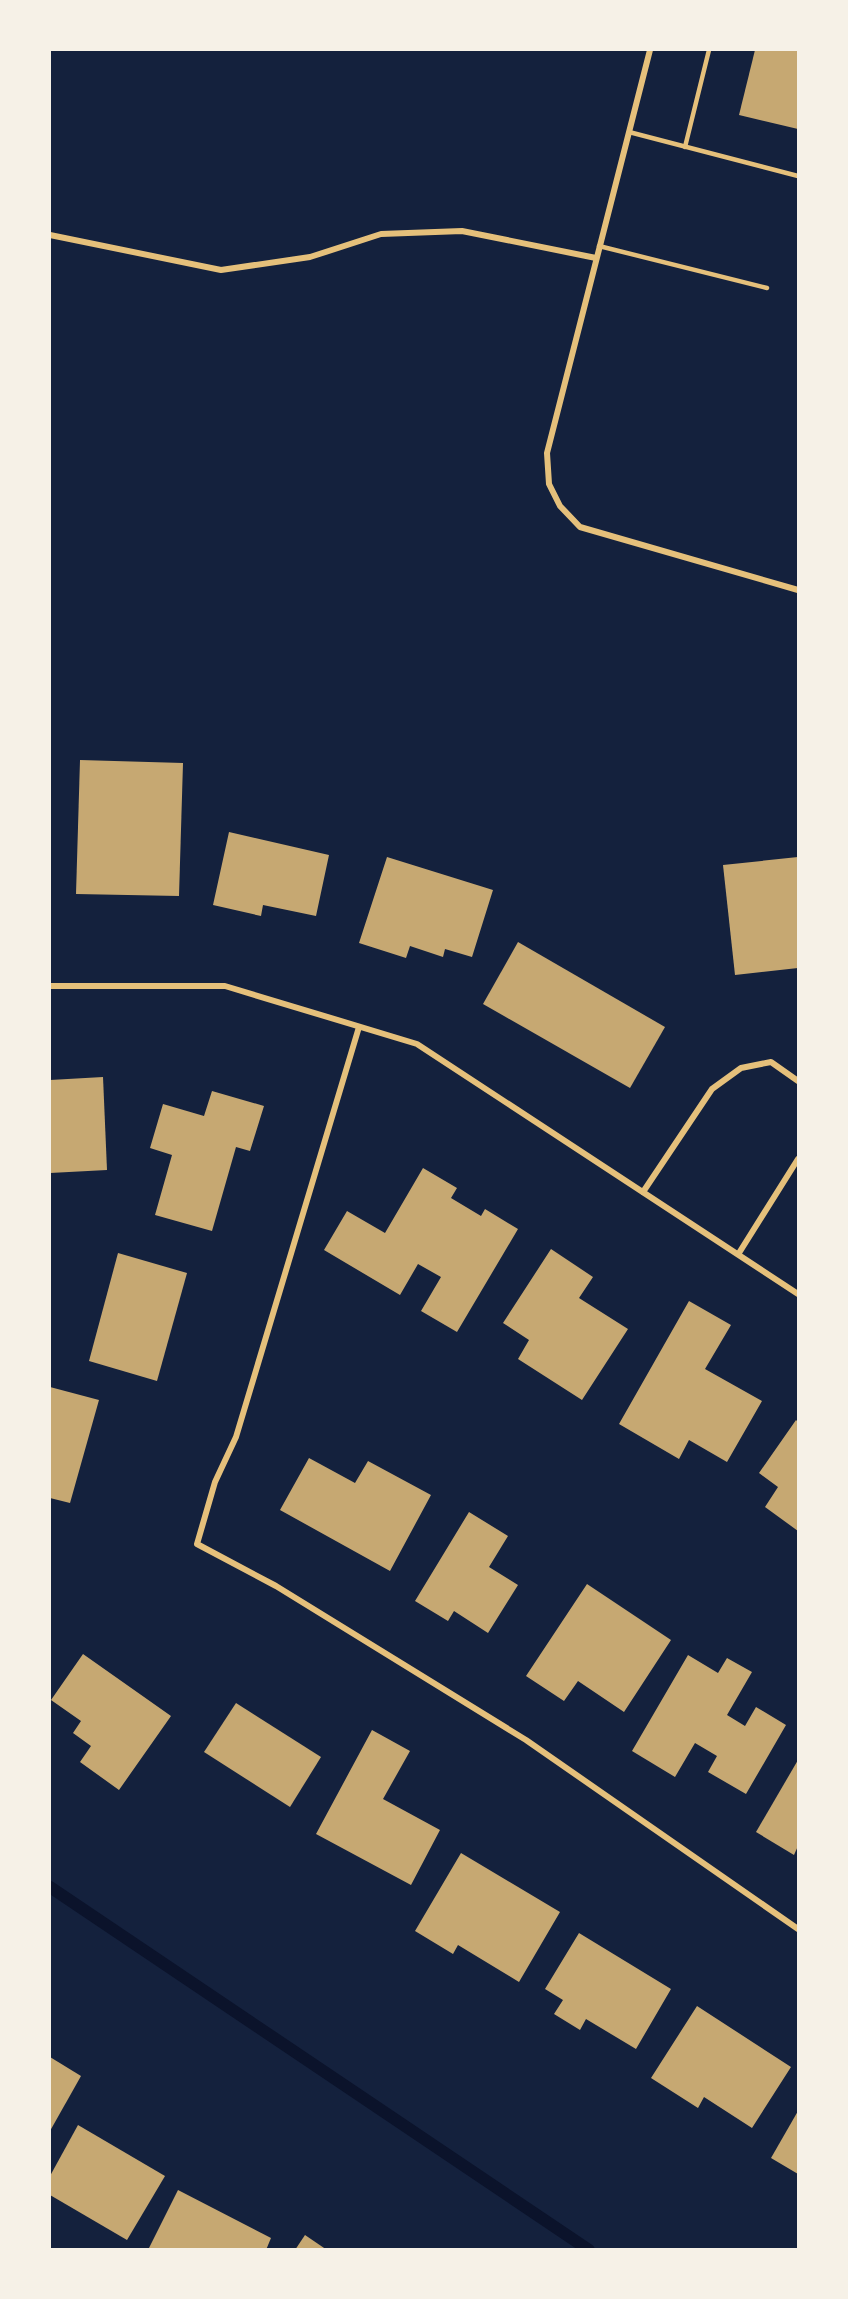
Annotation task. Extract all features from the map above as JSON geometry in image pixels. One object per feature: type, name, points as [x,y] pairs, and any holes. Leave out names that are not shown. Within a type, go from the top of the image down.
[{"type":"street","points":[[650,50],[547,453],[549,484],[560,506],[580,527],[798,590]]},
{"type":"street","points":[[50,235],[221,270],[310,257],[381,234],[462,231],[596,258]]},
{"type":"street","points":[[50,986],[225,986],[417,1044],[798,1294]]},
{"type":"street","points":[[359,1027],[236,1437],[215,1482],[197,1544],[276,1586],[526,1740],[798,1929]]},
{"type":"street","points":[[643,1192],[712,1089],[741,1068],[771,1062],[798,1081]]},
{"type":"street","points":[[739,1254],[798,1159]]},
{"type":"lane","points":[[685,147],[709,50]]},
{"type":"lane","points":[[629,132],[798,176]]},
{"type":"lane","points":[[599,246],[767,288]]},
{"type":"building","points":[[755,50],[798,50],[798,129],[739,115]]},
{"type":"building","points":[[80,760],[183,763],[179,896],[76,894]]},
{"type":"building","points":[[229,832],[329,855],[316,916],[263,905],[261,916],[213,905]]},
{"type":"building","points":[[387,857],[493,890],[472,957],[445,949],[443,957],[410,946],[406,958],[359,943]]},
{"type":"building","points":[[798,857],[798,968],[735,975],[723,865]]},
{"type":"building","points":[[518,942],[665,1027],[630,1088],[483,1004]]},
{"type":"building","points":[[103,1077],[107,1170],[50,1173],[50,1080]]},
{"type":"building","points":[[212,1091],[264,1106],[250,1151],[236,1147],[212,1231],[155,1215],[172,1155],[150,1148],[163,1104],[204,1116]]},
{"type":"building","points":[[423,1168],[457,1188],[451,1198],[481,1216],[485,1209],[518,1229],[457,1332],[421,1311],[441,1277],[418,1264],[400,1295],[324,1250],[347,1211],[385,1233]]},
{"type":"building","points":[[551,1249],[593,1277],[579,1298],[628,1329],[582,1400],[518,1359],[529,1340],[503,1323]]},
{"type":"building","points":[[118,1253],[187,1273],[157,1381],[89,1361]]},
{"type":"building","points":[[689,1301],[731,1325],[705,1369],[762,1401],[727,1462],[689,1440],[679,1459],[619,1424]]},
{"type":"building","points":[[50,1387],[99,1400],[70,1503],[50,1498]]},
{"type":"building","points":[[796,1420],[798,1422],[798,1531],[765,1507],[778,1487],[759,1473]]},
{"type":"building","points":[[309,1458],[355,1483],[368,1461],[431,1495],[390,1571],[280,1510]]},
{"type":"building","points":[[469,1512],[508,1536],[489,1567],[518,1585],[488,1633],[454,1611],[448,1621],[415,1601]]},
{"type":"building","points":[[587,1584],[671,1640],[624,1712],[578,1681],[564,1701],[526,1676]]},
{"type":"building","points":[[83,1654],[171,1716],[119,1790],[80,1762],[91,1746],[73,1733],[81,1721],[51,1700]]},
{"type":"building","points":[[688,1655],[718,1673],[727,1658],[752,1672],[727,1715],[745,1726],[756,1707],[786,1725],[746,1794],[708,1772],[717,1756],[695,1743],[675,1777],[632,1751]]},
{"type":"building","points":[[236,1703],[321,1757],[290,1807],[204,1752]]},
{"type":"building","points":[[372,1730],[410,1751],[383,1799],[440,1830],[411,1885],[316,1834]]},
{"type":"building","points":[[798,1760],[798,1846],[794,1855],[756,1832]]},
{"type":"building","points":[[461,1853],[560,1912],[519,1982],[458,1945],[453,1954],[415,1931]]},
{"type":"building","points":[[579,1933],[671,1989],[636,2049],[586,2019],[580,2030],[554,2014],[563,2000],[545,1989]]},
{"type":"building","points":[[697,2006],[791,2067],[752,2128],[704,2097],[698,2108],[651,2078]]},
{"type":"building","points":[[50,2057],[81,2076],[50,2131]]},
{"type":"building","points":[[798,2111],[798,2174],[771,2158]]},
{"type":"building","points":[[78,2125],[165,2176],[127,2240],[50,2195],[50,2176]]},
{"type":"building","points":[[178,2190],[271,2238],[266,2250],[148,2250]]},
{"type":"building","points":[[305,2235],[327,2250],[295,2250]]},
{"type":"waterway","points":[[50,1887],[589,2250]]}]
